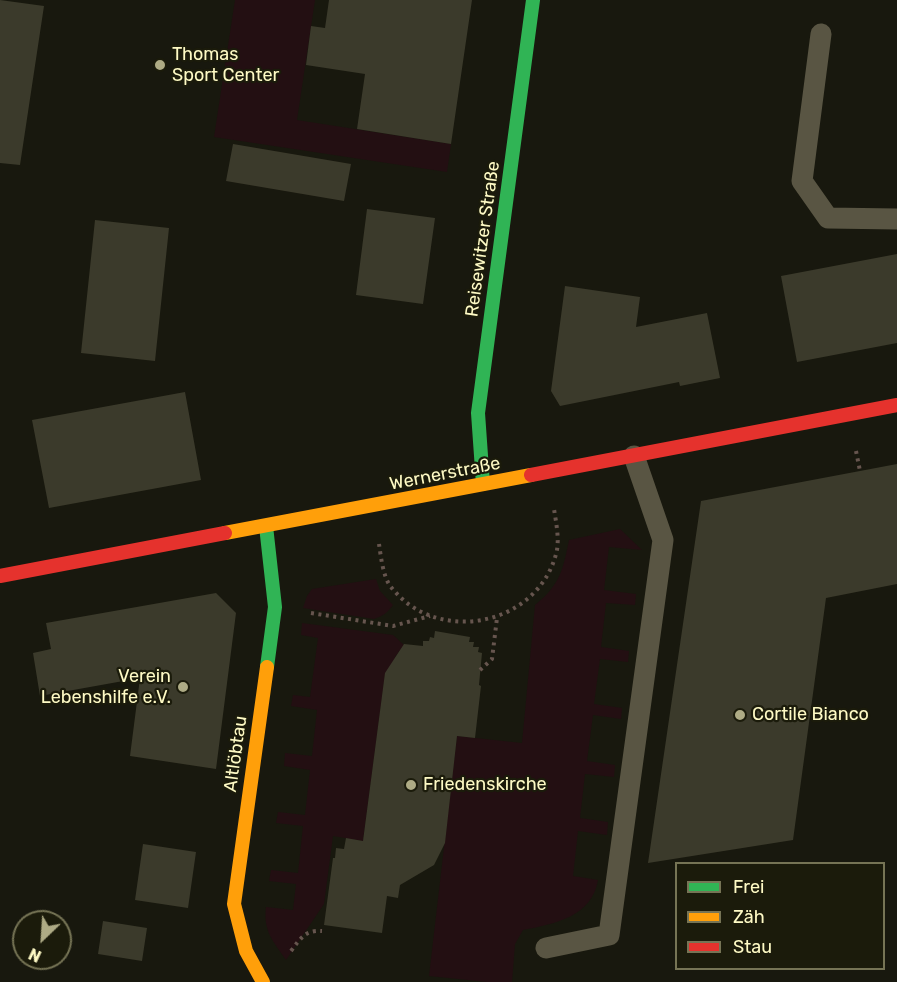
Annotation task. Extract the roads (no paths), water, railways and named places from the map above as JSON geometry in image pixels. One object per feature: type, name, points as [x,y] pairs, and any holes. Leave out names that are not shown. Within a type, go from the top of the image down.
[{"type":"street","name":"Reisewitzer Straße","points":[[483,484],[478,413],[533,0]]},
{"type":"street","name":"Wernerstraße","points":[[0,576],[897,405]]},
{"type":"street","name":"Altlöbtau","points":[[263,982],[246,951],[234,904],[275,607],[266,526]]},
{"type":"lane","points":[[820,34],[802,181],[828,218],[897,219]]},
{"type":"lane","points":[[546,948],[609,935],[663,540],[634,456]]},
{"type":"place","name":"Thomas Sport Center","points":[[160,65]]},
{"type":"place","name":"Verein Lebenshilfe e.V.","points":[[183,687]]},
{"type":"place","name":"Cortile Bianco","points":[[740,715]]},
{"type":"place","name":"Friedenskirche","points":[[411,785]]}]
